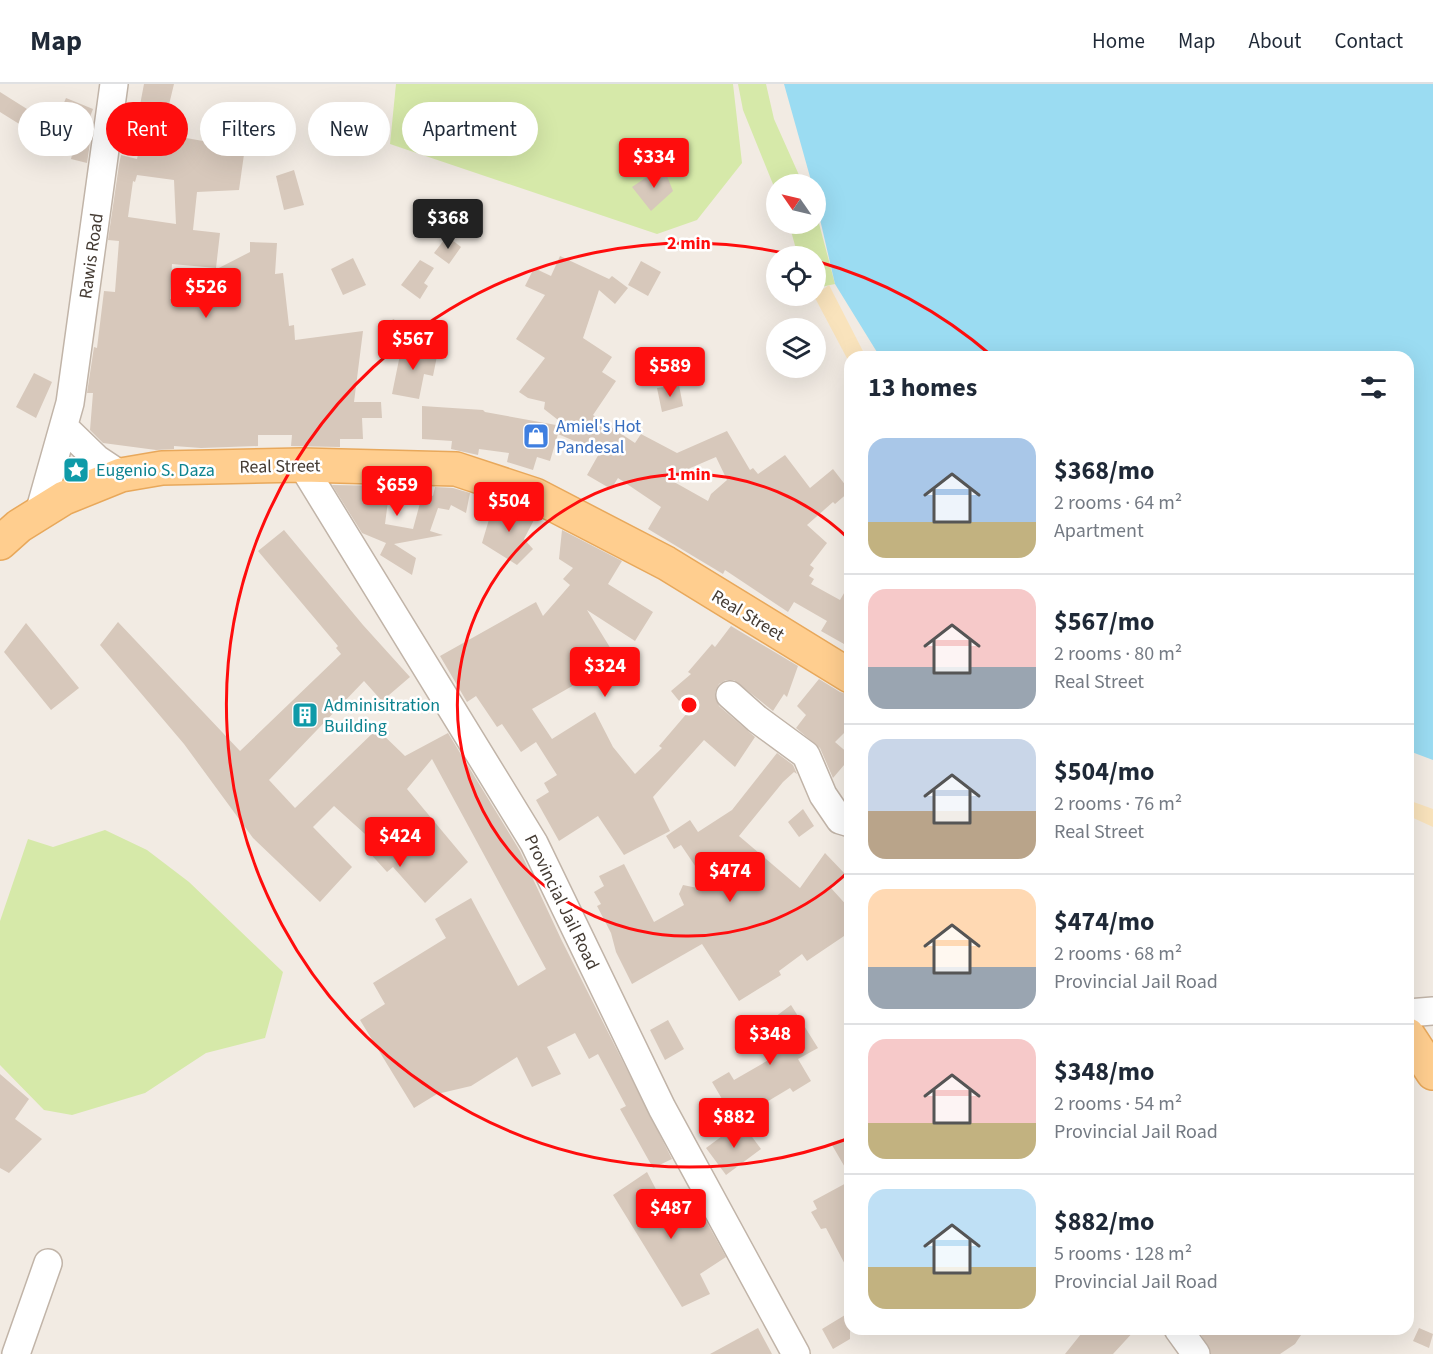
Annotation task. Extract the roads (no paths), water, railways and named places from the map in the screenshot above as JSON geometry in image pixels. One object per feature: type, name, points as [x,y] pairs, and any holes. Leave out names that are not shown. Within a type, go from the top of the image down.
[{"type":"main road","name":"Real Street","points":[[0,543],[39,513],[83,488],[121,475],[162,468],[302,465],[456,469],[535,495],[666,563],[844,672]]},
{"type":"main road","points":[[1414,1044],[1433,1072]]},
{"type":"street","name":"Rawis Road","points":[[39,513],[65,428],[75,372],[114,84]]},
{"type":"street","points":[[65,428],[97,459],[121,475]]},
{"type":"street","name":"Provincial Jail Road","points":[[302,465],[534,843],[662,1108],[796,1354]]},
{"type":"street","points":[[729,695],[806,755],[823,795],[840,820],[844,822]]},
{"type":"street","points":[[1414,1013],[1433,1011]]},
{"type":"street","points":[[16,1354],[48,1263]]},
{"type":"street","points":[[1182,1335],[1196,1354]]},
{"type":"water","points":[[784,84],[1433,84],[1433,760],[1414,753],[1414,351],[876,351],[835,284],[823,234],[826,234],[826,174],[809,174]]},
{"type":"place","name":"Amiel's Hot Pandesal","points":[[536,436]]},
{"type":"place","name":"Eugenio S. Daza","points":[[76,470]]},
{"type":"place","name":"Adminisitration Building","points":[[305,715]]}]
